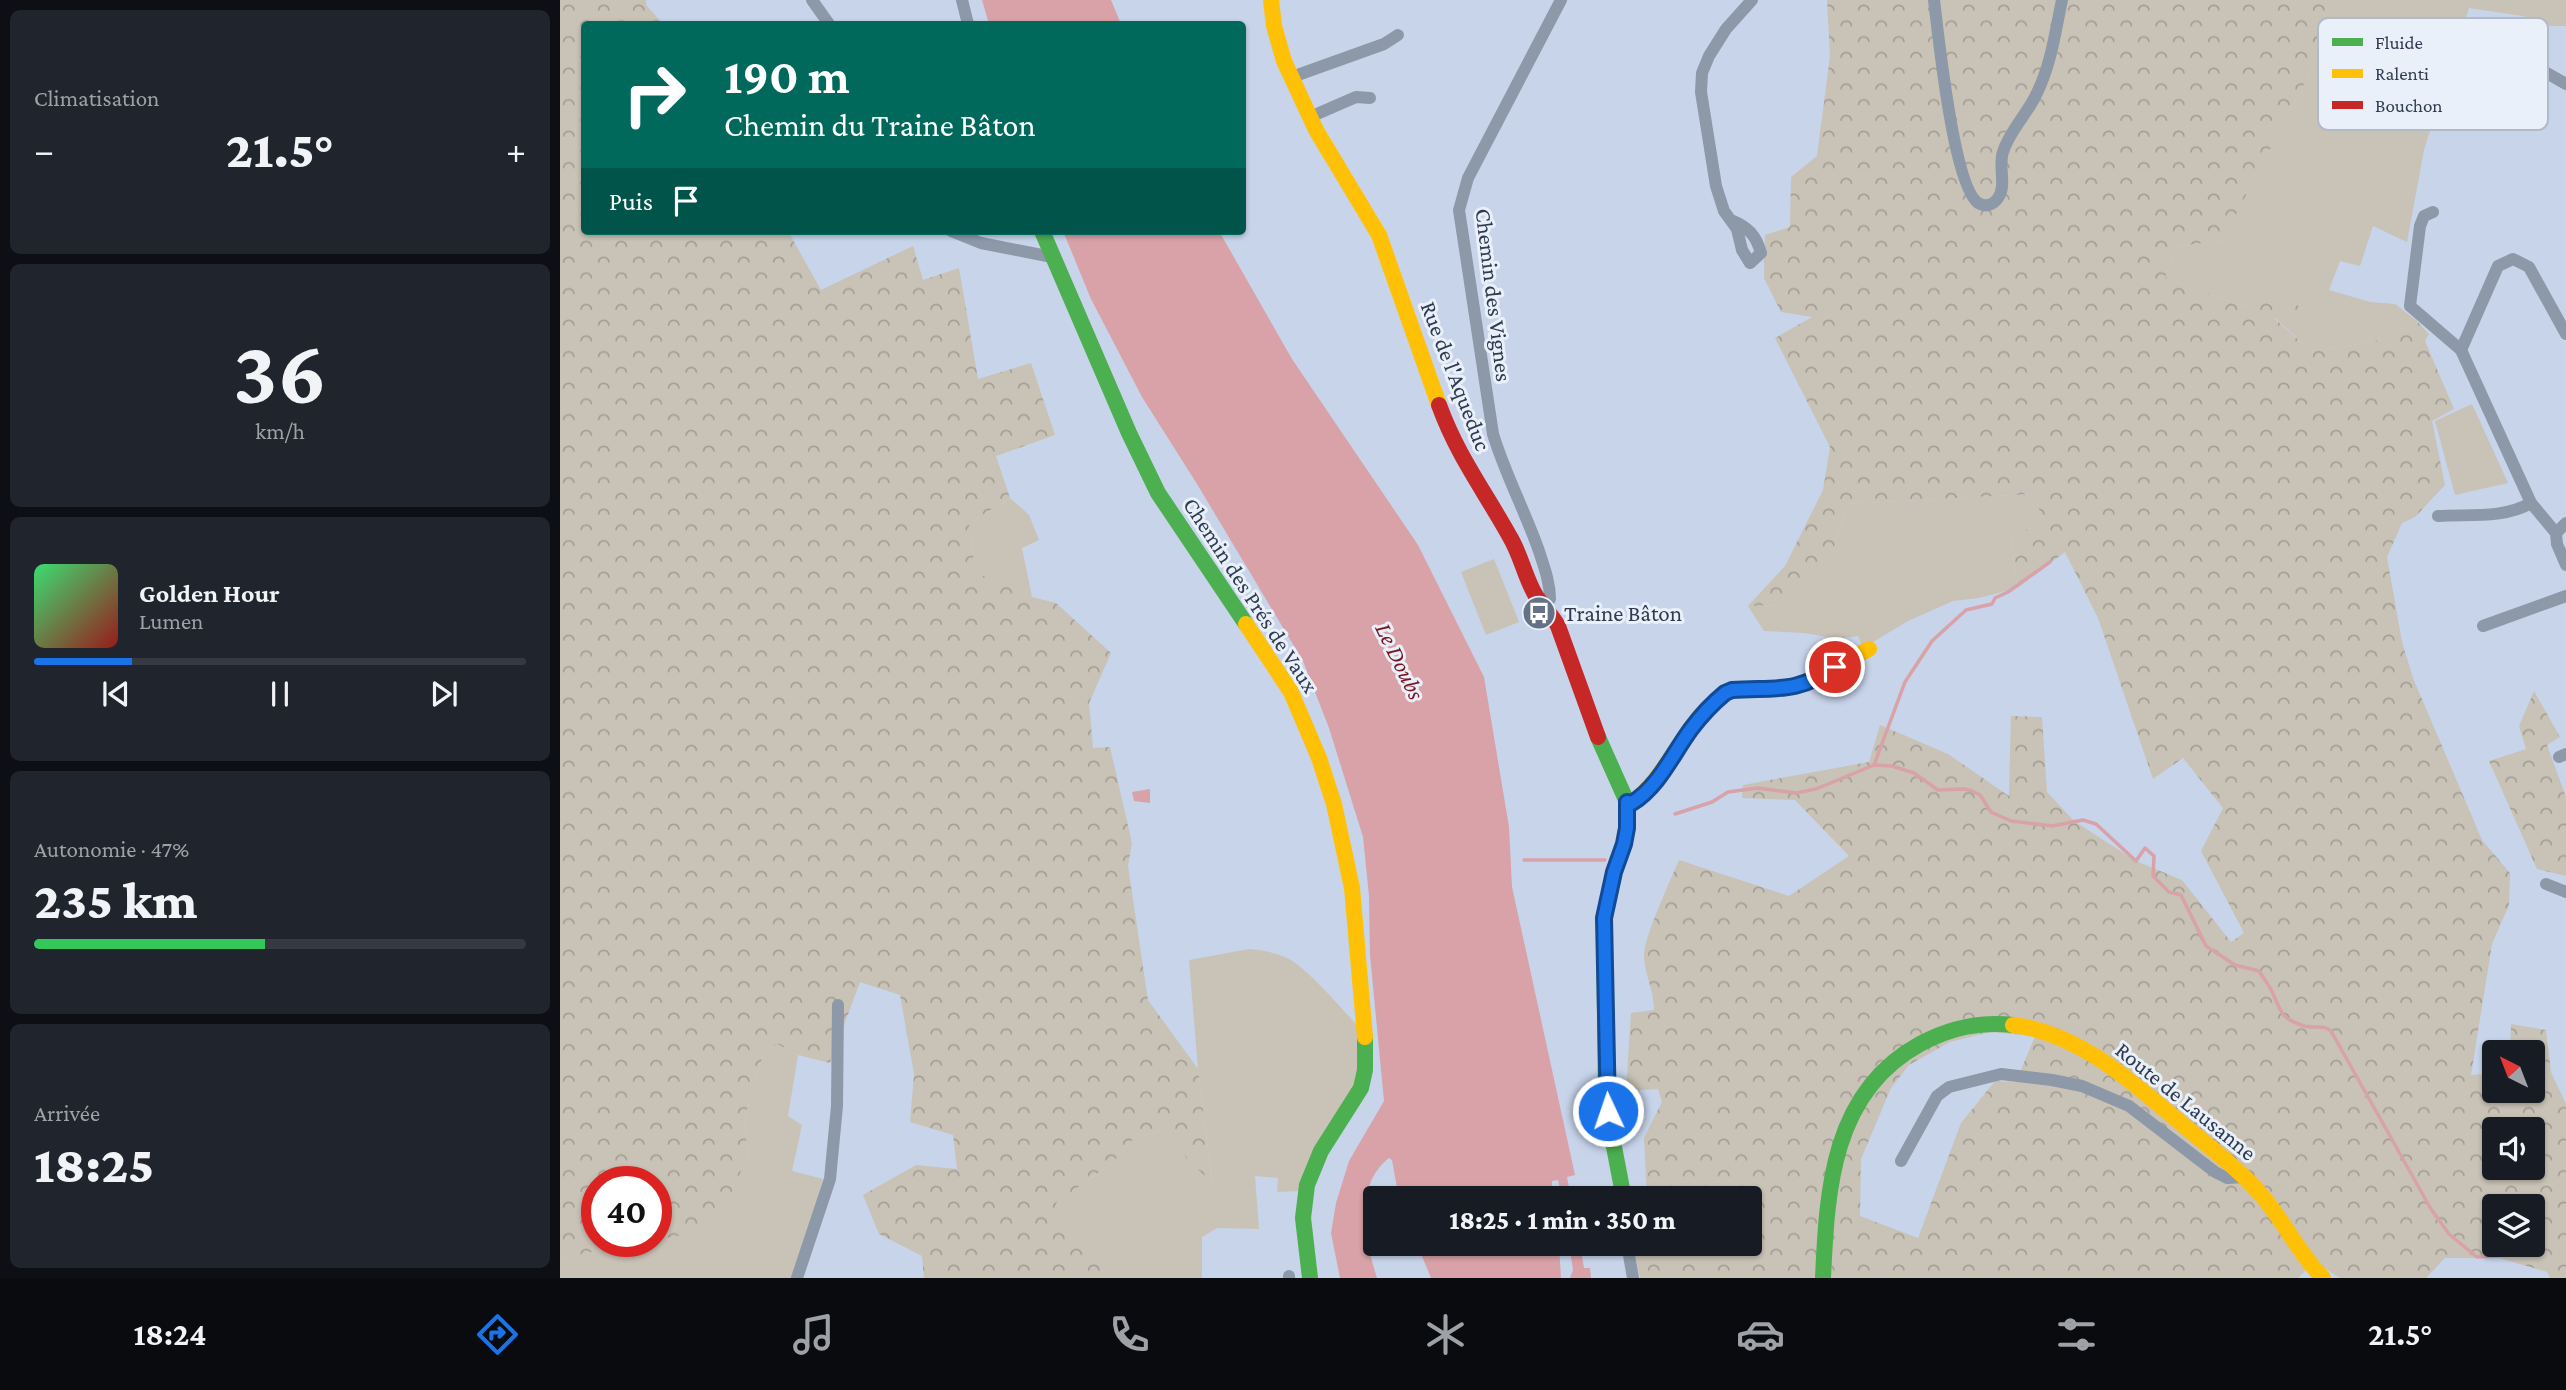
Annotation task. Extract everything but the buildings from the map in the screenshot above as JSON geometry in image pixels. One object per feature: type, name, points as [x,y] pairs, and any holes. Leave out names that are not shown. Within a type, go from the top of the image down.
[{"type":"street","points":[[812,0],[827,21]]},
{"type":"street","points":[[962,0],[967,21]]},
{"type":"street","name":"Rue de l'Aqueduc","points":[[1271,0],[1278,44],[1310,117],[1379,235],[1451,438],[1511,538],[1536,596],[1558,626],[1600,742],[1627,802]]},
{"type":"street","name":"Chemin des Vignes","points":[[1543,604],[1549,599],[1550,587],[1546,571],[1493,434],[1459,211],[1468,178],[1561,0]]},
{"type":"street","points":[[1731,220],[1724,211],[1716,186],[1701,92],[1702,73],[1726,29],[1752,0]]},
{"type":"street","points":[[1934,0],[1943,78],[1964,178],[1971,197],[1978,204],[1986,206],[1993,204],[1999,197],[2002,186],[2000,163],[2004,149],[2048,70],[2062,0]]},
{"type":"street","points":[[1292,77],[1384,44],[1398,35]]},
{"type":"street","points":[[2548,74],[2566,84]]},
{"type":"street","points":[[1310,117],[1356,97],[1370,98]]},
{"type":"street","points":[[2433,212],[2424,216],[2420,226],[2410,306],[2461,350],[2531,503],[2556,533],[2557,544],[2566,565]]},
{"type":"street","points":[[961,235],[981,243],[1052,257]]},
{"type":"street","name":"Chemin des Prés de Vaux","points":[[1044,235],[1158,493],[1291,692],[1304,719],[1339,827],[1350,873],[1354,905],[1365,1037],[1363,1082],[1359,1094],[1317,1155],[1304,1188],[1302,1215],[1310,1278]]},
{"type":"street","points":[[2461,350],[2498,266],[2513,260],[2529,267],[2566,334]]},
{"type":"street","points":[[2438,516],[2495,515],[2521,509],[2531,503]]},
{"type":"street","points":[[2556,533],[2566,523]]},
{"type":"street","points":[[2483,626],[2566,596]]},
{"type":"street","points":[[1622,1186],[1606,1105],[1604,918],[1614,872],[1624,844],[1627,802],[1632,803],[1638,799],[1659,778],[1691,729],[1725,693],[1732,690],[1790,688],[1808,682],[1869,649]]},
{"type":"street","points":[[2546,884],[2566,892]]},
{"type":"street","points":[[797,1278],[830,1179],[837,1106],[838,1005]]},
{"type":"street","name":"Route de Lausanne","points":[[1823,1278],[1832,1174],[1841,1139],[1867,1090],[1900,1056],[1924,1040],[1969,1026],[1994,1024],[2021,1026],[2049,1035],[2092,1055],[2126,1077],[2244,1177],[2267,1200],[2301,1253],[2323,1278]]},
{"type":"street","points":[[1901,1161],[1937,1096],[1949,1087],[2001,1074],[2082,1086],[2129,1106],[2215,1172],[2227,1178],[2244,1177]]},
{"type":"street","points":[[1629,1256],[1633,1278]]},
{"type":"green space","points":[[560,0],[646,0],[646,5],[660,21],[581,21],[581,235],[790,235],[821,290],[913,246],[923,280],[959,268],[978,379],[1031,363],[1055,435],[996,456],[1010,498],[969,523],[975,572],[1032,597],[1056,603],[1111,653],[1089,703],[1093,748],[1110,747],[1132,843],[1128,866],[1148,1000],[1198,1069],[1212,1182],[1188,1161],[1169,1129],[1135,1137],[1112,1163],[1056,1203],[1104,1273],[1104,1278],[924,1278],[922,1256],[879,1234],[863,1195],[916,1165],[957,1169],[953,1135],[910,1122],[914,1074],[900,995],[860,982],[830,1063],[798,1055],[777,1044],[763,1055],[744,1120],[748,1155],[716,1229],[672,1237],[672,1166],[581,1166],[581,1254],[560,1258]]},
{"type":"green space","points":[[1827,0],[2348,0],[2339,18],[2318,18],[2318,57],[2222,241],[2178,246],[2165,277],[2242,306],[2282,298],[2303,308],[2274,318],[2310,350],[2384,339],[2416,320],[2429,334],[2425,341],[2454,409],[2432,421],[2445,485],[2415,517],[2402,523],[2387,557],[2402,642],[2413,678],[2482,840],[2510,873],[2509,905],[2492,944],[2471,1075],[2482,1074],[2482,1103],[2545,1103],[2545,1040],[2510,1040],[2511,1024],[2546,1030],[2551,1072],[2566,1104],[2566,1278],[2550,1278],[2547,1272],[2499,1258],[2445,1258],[2426,1278],[2340,1278],[2315,1262],[2298,1278],[1640,1278],[1635,1256],[1762,1256],[1762,1186],[1646,1186],[1644,1138],[1662,1102],[1658,1089],[1626,1091],[1631,1013],[1654,1010],[1644,962],[1645,947],[1679,860],[1789,896],[1849,856],[1795,800],[1742,798],[1743,785],[1869,762],[1880,725],[1948,754],[2009,796],[2011,716],[2042,717],[2047,792],[2074,821],[2136,861],[2182,880],[2231,942],[2244,933],[2201,851],[2223,808],[2183,758],[2153,779],[2098,618],[2065,552],[2017,588],[2011,537],[2045,521],[2031,494],[1846,504],[1832,557],[1805,590],[1780,605],[1748,606],[1785,566],[1823,490],[1830,447],[1775,338],[1812,317],[1781,312],[1764,278],[1765,235],[1790,227],[1791,177],[1817,156],[1830,56]],"holes":[[[1990,1032],[2035,1036],[2016,1082],[1995,1081],[1961,1123],[1918,1238],[1860,1216],[1861,1159],[1891,1088],[1909,1065],[1950,1042]]]},
{"type":"green space","points":[[2348,0],[2566,0],[2566,26],[2548,25],[2548,18],[2529,18],[2469,8],[2466,18],[2339,18]]},
{"type":"green space","points":[[2318,57],[2318,130],[2430,130],[2424,150],[2407,242],[2373,226],[2360,266],[2340,261],[2329,290],[2370,302],[2395,304],[2416,320],[2384,339],[2310,350],[2274,317],[2302,308],[2282,298],[2242,306],[2165,277],[2178,246],[2222,241]]},
{"type":"green space","points":[[2472,404],[2508,483],[2455,495],[2435,421]]},
{"type":"green space","points":[[2031,494],[2045,521],[2011,537],[2017,588],[1979,598],[1953,601],[1908,621],[1863,648],[1858,636],[1837,639],[1805,633],[1764,631],[1748,606],[1780,605],[1832,557],[1846,504]]},
{"type":"green space","points":[[1010,498],[1029,515],[1039,540],[1022,548],[1032,597],[975,573],[969,523]]},
{"type":"green space","points":[[1494,559],[1519,622],[1486,635],[1461,572]]},
{"type":"green space","points":[[2534,691],[2560,737],[2547,745],[2566,797],[2566,876],[2537,869],[2489,761],[2526,749],[2519,726]]},
{"type":"green space","points":[[1249,949],[1270,952],[1291,960],[1319,984],[1361,1029],[1358,1078],[1299,1191],[1277,1192],[1278,1178],[1255,1176],[1259,1229],[1217,1228],[1202,1237],[1202,1278],[1104,1278],[1104,1273],[1056,1203],[1112,1163],[1135,1137],[1169,1129],[1188,1161],[1212,1181],[1198,1069],[1189,960]]},
{"type":"green space","points":[[777,1044],[798,1055],[788,1116],[802,1125],[792,1171],[823,1179],[792,1278],[560,1278],[560,1258],[581,1254],[581,1257],[672,1257],[672,1236],[716,1228],[748,1155],[744,1120],[763,1055]]},
{"type":"water","points":[[982,0],[1111,0],[1120,21],[988,21]]},
{"type":"water","name":"Le Doubs","points":[[1065,235],[1221,235],[1292,359],[1418,545],[1484,677],[1509,827],[1512,887],[1575,1175],[1567,1177],[1569,1186],[1559,1186],[1558,1180],[1552,1181],[1552,1186],[1397,1186],[1392,1160],[1389,1158],[1369,1186],[1363,1186],[1363,1256],[1371,1256],[1377,1278],[1340,1278],[1331,1233],[1336,1203],[1349,1161],[1384,1101],[1370,955],[1369,896],[1363,837],[1329,728],[1303,661],[1142,397],[1091,299]]},
{"type":"water","points":[[1150,789],[1150,803],[1134,801],[1132,792]]},
{"type":"water","points":[[1422,1256],[1560,1256],[1561,1278],[1431,1278]]},
{"type":"water","points":[[1571,1256],[1582,1256],[1584,1268],[1590,1268],[1591,1278],[1570,1278],[1573,1270]]},
{"type":"waterway","points":[[1874,765],[1905,682],[1932,641],[1966,610],[1992,604],[1995,598],[2050,562]]},
{"type":"waterway","points":[[1675,814],[1712,802],[1728,792],[1758,788],[1796,793],[1816,789],[1874,765],[1892,766],[1914,773],[1938,790],[1972,791],[1980,795],[1991,812],[2011,821],[2052,826],[2083,820],[2096,824],[2136,861],[2145,848],[2154,856],[2153,876],[2169,892],[2181,895],[2206,946],[2235,965],[2259,971],[2287,1018],[2304,1026],[2331,1031],[2431,1209],[2449,1234],[2477,1257],[2482,1257]]},
{"type":"waterway","points":[[1524,860],[1605,860]]},
{"type":"traffic: fast","points":[[1044,235],[1129,433],[1158,493],[1246,624]]},
{"type":"traffic: fast","points":[[1598,737],[1627,802],[1624,844],[1614,872],[1604,918],[1606,1105],[1622,1186]]},
{"type":"traffic: fast","points":[[1823,1278],[1832,1178],[1840,1146],[1852,1116],[1868,1088],[1891,1064],[1931,1038],[1977,1025],[2013,1025]]},
{"type":"traffic: fast","points":[[1310,1278],[1303,1218],[1307,1185],[1321,1151],[1361,1088],[1365,1070],[1365,1037]]},
{"type":"traffic: slow","points":[[1271,0],[1274,26],[1284,61],[1316,130],[1379,235],[1439,405]]},
{"type":"traffic: slow","points":[[1246,624],[1291,692],[1319,758],[1334,804],[1352,888],[1365,1037]]},
{"type":"traffic: slow","points":[[1627,802],[1632,803],[1646,791],[1692,726],[1717,699],[1732,690],[1785,688],[1805,683],[1869,649]]},
{"type":"traffic: slow","points":[[2013,1025],[2038,1030],[2085,1050],[2149,1096],[2248,1181],[2265,1199],[2313,1268],[2323,1278]]},
{"type":"traffic: jam","points":[[1439,405],[1463,457],[1514,544],[1532,589],[1558,626],[1598,737]]},
{"type":"place","name":"Traine Bâton","points":[[1539,613]]},
{"type":"route","points":[[1608,1111],[1604,918],[1608,894],[1624,844],[1627,802],[1632,803],[1638,799],[1659,778],[1691,729],[1725,693],[1732,690],[1768,691],[1790,688],[1818,678],[1835,667]]}]
